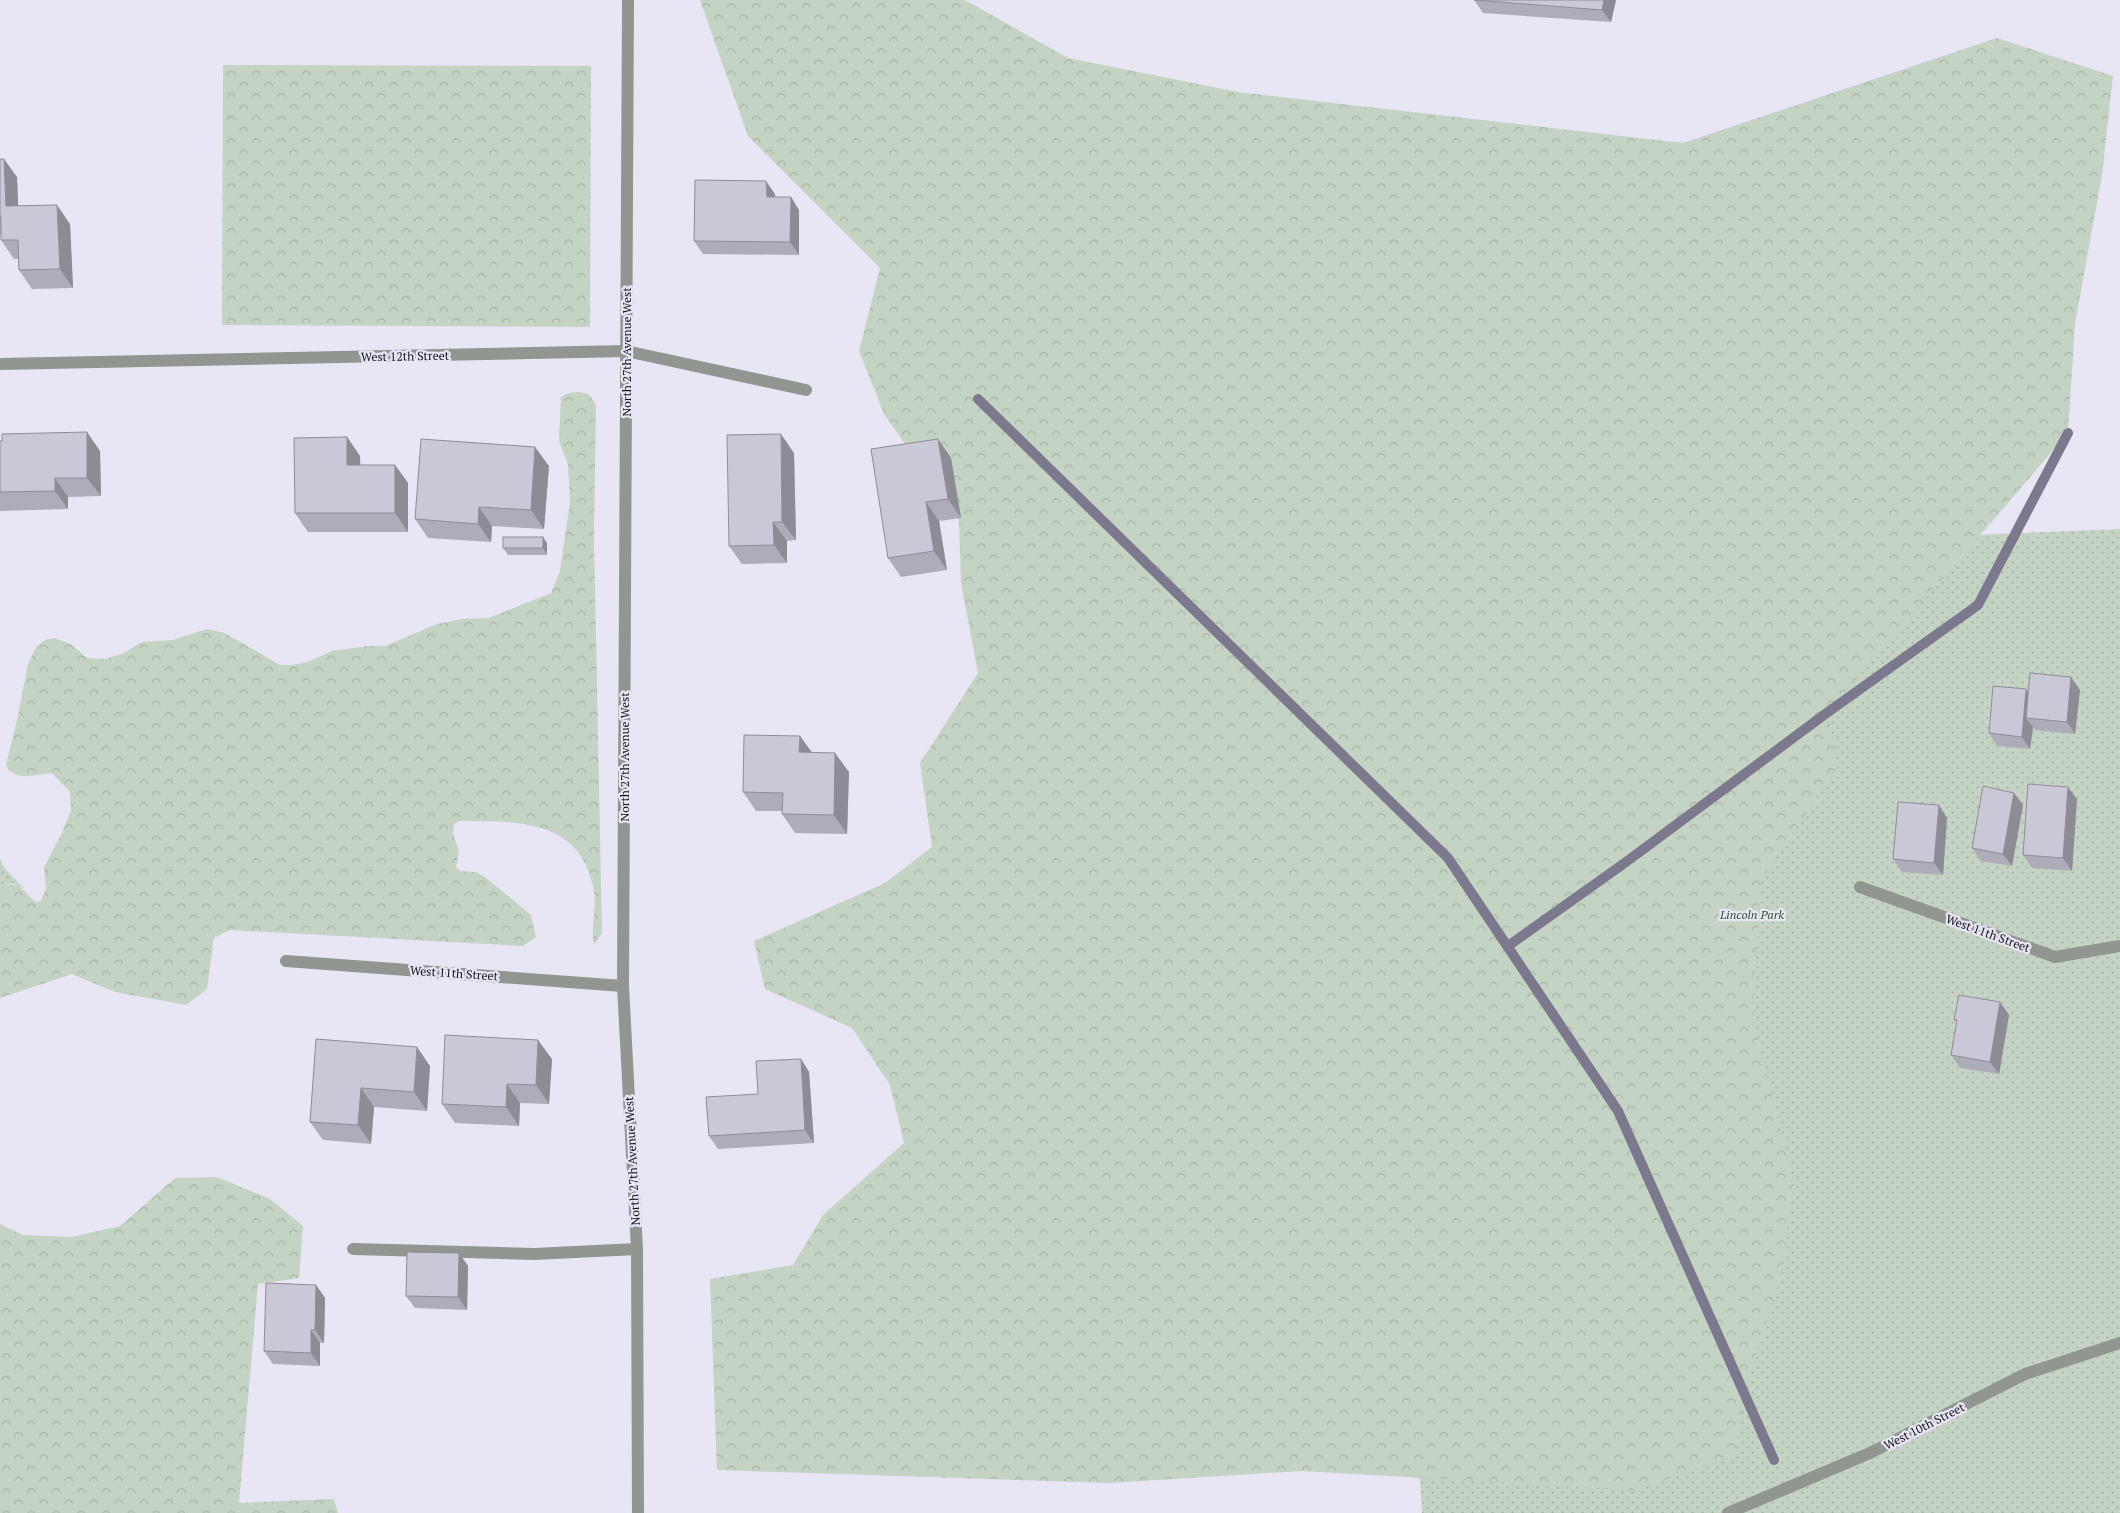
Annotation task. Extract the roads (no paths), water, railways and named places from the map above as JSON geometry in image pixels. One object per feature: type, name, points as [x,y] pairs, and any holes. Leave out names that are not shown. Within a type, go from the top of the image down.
[{"type":"street","name":"North 27th Avenue West","points":[[628,0],[623,986],[637,1249],[638,1513]]},
{"type":"street","name":"West 12th Street","points":[[0,364],[626,351],[806,390]]},
{"type":"street","name":"West 11th Street","points":[[1860,886],[2054,957],[2120,946]]},
{"type":"street","name":"West 11th Street","points":[[286,961],[623,986]]},
{"type":"street","points":[[353,1249],[534,1254],[637,1249]]},
{"type":"street","name":"West 10th Street","points":[[1728,1513],[1870,1453],[2025,1374],[2120,1343]]},
{"type":"waterway","points":[[978,399],[1448,858],[1618,1111],[1774,1460]]},
{"type":"waterway","points":[[1508,946],[1978,605],[2068,433]]},
{"type":"park label","name":"Lincoln Park","points":[[1752,914]]}]
